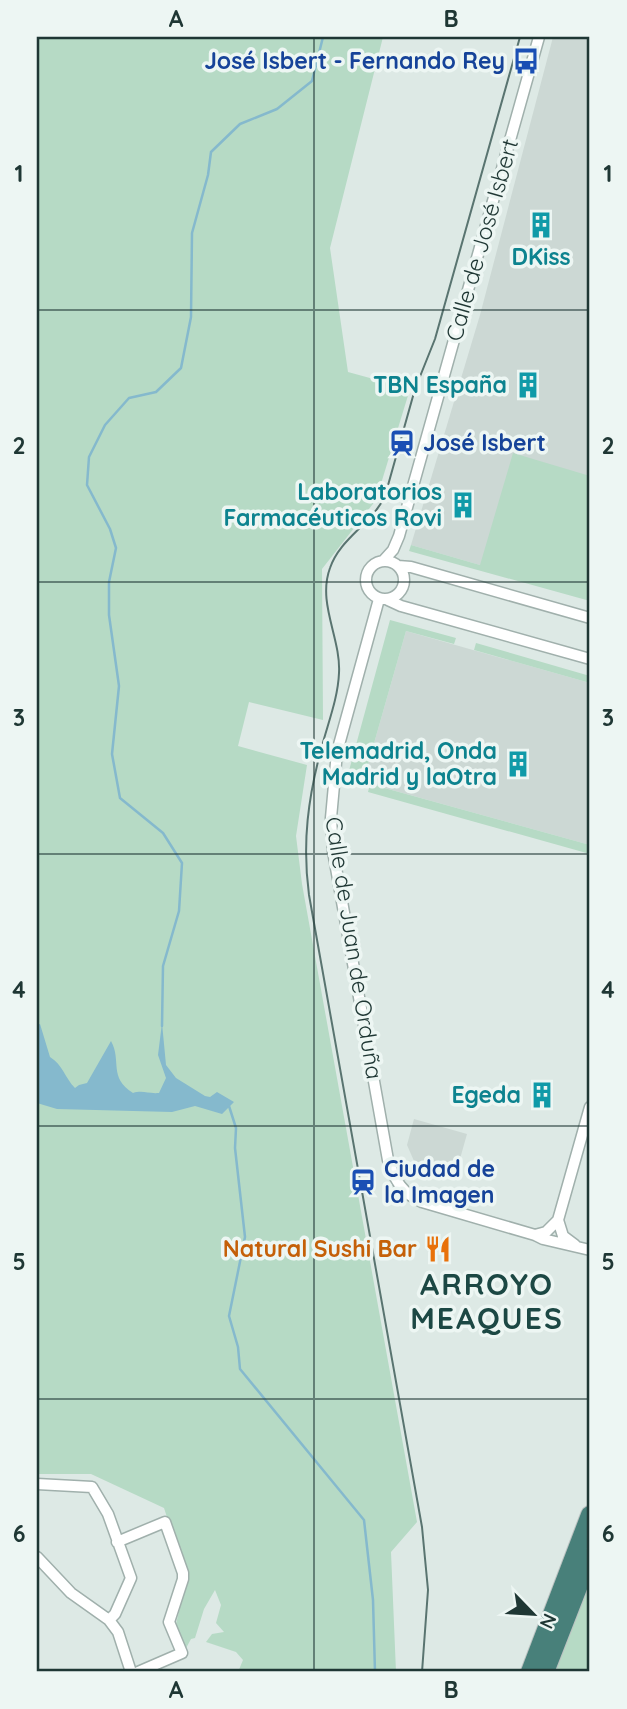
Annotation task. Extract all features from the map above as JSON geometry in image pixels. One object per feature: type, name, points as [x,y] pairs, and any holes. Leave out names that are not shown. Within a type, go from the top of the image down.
[{"type":"highway","points":[[530,1672],[590,1516]]},
{"type":"highway","points":[[545,1672],[590,1557]]},
{"type":"street","name":"Calle de José Isbert","points":[[383,561],[393,550],[399,536],[539,37]]},
{"type":"street","points":[[590,618],[383,561],[374,565],[367,573],[366,583],[370,593],[401,606],[590,659]]},
{"type":"street","points":[[383,599],[396,597],[402,590],[405,582],[398,566]]},
{"type":"street","name":"Calle de Juan de Orduña","points":[[383,599],[337,752],[331,818],[333,851],[388,1160],[394,1176],[410,1196],[422,1202],[535,1235]]},
{"type":"street","points":[[535,1235],[546,1233],[558,1220],[590,1107]]},
{"type":"street","points":[[558,1220],[563,1236],[575,1245],[590,1250]]},
{"type":"street","points":[[535,1235],[569,1246],[575,1245]]},
{"type":"street","points":[[37,1484],[92,1487],[108,1514],[131,1578],[116,1614],[109,1620]]},
{"type":"street","points":[[117,1542],[165,1522],[184,1576],[169,1622],[182,1653],[138,1672]]},
{"type":"street","points":[[37,1557],[71,1593],[109,1620],[118,1632],[131,1672]]},
{"type":"shaded area","points":[[553,37],[590,37],[590,597],[411,545],[480,315]]},
{"type":"shaded area","points":[[406,631],[590,683],[590,845],[363,782]]},
{"type":"shaded area","points":[[414,1119],[467,1134],[456,1173],[414,1161],[407,1145]]},
{"type":"green space","points":[[37,37],[383,37],[330,248],[348,372],[410,389],[376,500],[322,569],[323,720],[249,702],[238,746],[307,765],[296,836],[302,884],[417,1522],[391,1552],[396,1672],[238,1672],[243,1660],[236,1652],[206,1642],[212,1634],[224,1632],[216,1623],[221,1605],[215,1590],[204,1609],[195,1638],[191,1639],[185,1650],[176,1624],[187,1578],[164,1508],[91,1474],[37,1474]]},
{"type":"green space","points":[[513,453],[590,476],[590,601],[409,551],[411,545],[480,565]]},
{"type":"green space","points":[[390,620],[456,638],[454,644],[406,631],[363,782],[347,778]]},
{"type":"green space","points":[[476,643],[590,676],[590,683],[474,650]]},
{"type":"green space","points":[[370,784],[590,845],[590,854],[368,792]]},
{"type":"green space","points":[[590,1580],[590,1672],[554,1672]]},
{"type":"water","points":[[162,1023],[166,1065],[176,1078],[205,1096],[210,1097],[217,1092],[234,1102],[222,1114],[195,1106],[172,1112],[57,1109],[37,1103],[37,1025],[40,1024],[50,1057],[75,1088],[87,1083],[111,1041],[118,1075],[125,1087],[133,1093],[159,1093],[166,1078],[158,1055]]},
{"type":"waterway","points":[[162,1026],[163,966],[179,911],[182,863],[163,833],[120,798],[112,754],[119,686],[109,615],[109,582],[116,548],[110,529],[87,485],[89,457],[105,425],[129,398],[156,392],[181,368],[191,317],[192,233],[208,175],[211,152],[240,124],[277,109],[312,81],[323,37]]},
{"type":"waterway","points":[[229,1106],[236,1128],[235,1148],[245,1237],[229,1316],[238,1347],[240,1369],[364,1520],[373,1600],[375,1672]]},
{"type":"tram line","points":[[422,1672],[428,1590],[422,1527],[309,895],[306,838],[313,783],[335,701],[339,673],[337,647],[326,594],[330,568],[341,548],[372,515],[385,496],[415,389],[435,339],[520,37]]},
{"type":"place","name":"José Isbert - Fernando Rey","points":[[526,61]]},
{"type":"place","name":"DKiss","points":[[541,225]]},
{"type":"place","name":"TBN España","points":[[528,385]]},
{"type":"place","name":"José Isbert","points":[[402,443]]},
{"type":"place","name":"Laboratorios Farmacéuticos Rovi","points":[[463,505]]},
{"type":"place","name":"Telemadrid, Onda Madrid y laOtra","points":[[518,764]]},
{"type":"place","name":"Egeda","points":[[542,1095]]},
{"type":"place","name":"Ciudad de la Imagen","points":[[363,1182]]},
{"type":"place","name":"Natural Sushi Bar","points":[[438,1249]]},
{"type":"district","name":"ARROYO MEAQUES","points":[[487,1302]]}]
